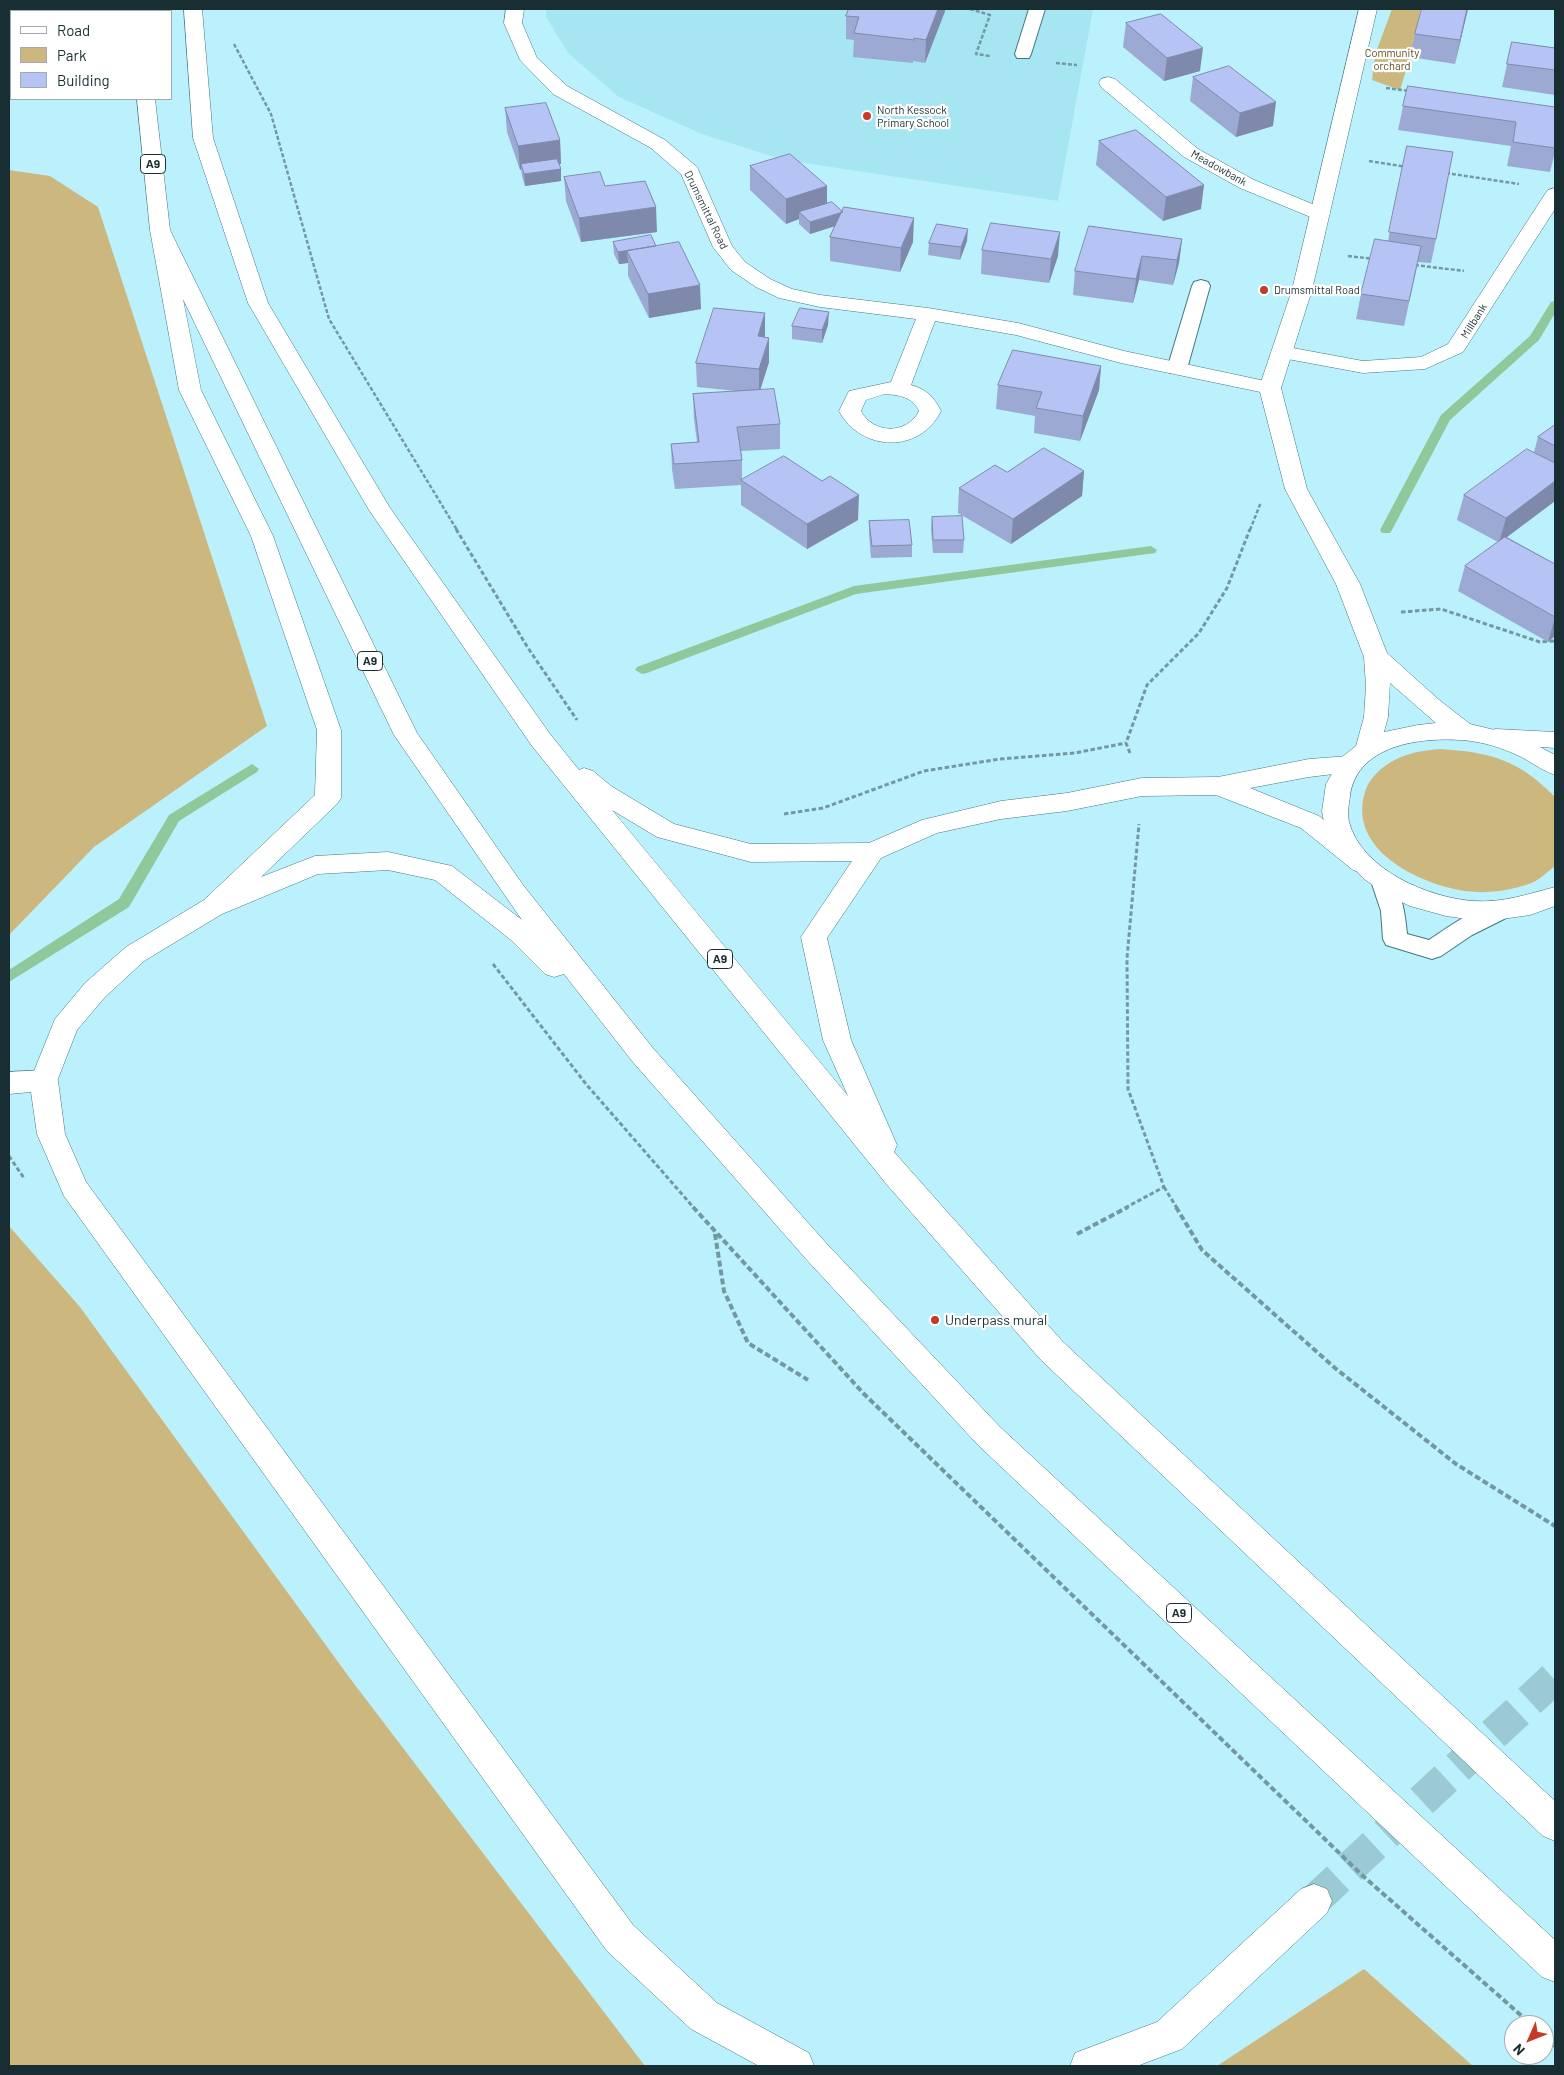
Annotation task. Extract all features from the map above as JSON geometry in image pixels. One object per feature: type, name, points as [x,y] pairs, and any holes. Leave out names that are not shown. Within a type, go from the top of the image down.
[{"type":"main road","name":"A9","points":[[193,9],[203,138],[258,303],[380,510],[541,740],[898,1178],[1052,1351],[1555,1824]]},
{"type":"main road","name":"Drumsmittal Road","points":[[515,9],[513,23],[529,60],[560,90],[658,144],[690,171],[723,247],[738,266],[763,283],[786,294],[820,301],[928,314],[1018,329],[1121,358],[1270,388]]},
{"type":"main road","points":[[1362,864],[1343,839],[1334,813],[1337,787],[1358,757],[1376,717],[1378,686],[1376,657],[1348,584],[1296,489],[1270,388],[1302,290],[1368,9]]},
{"type":"main road","name":"Meadowbank","points":[[1108,83],[1191,153],[1246,184],[1320,214]]},
{"type":"main road","name":"A9","points":[[146,100],[160,230],[190,390],[262,536],[329,730],[328,798],[213,907]]},
{"type":"main road","name":"Millbank","points":[[1282,352],[1363,367],[1425,363],[1456,348],[1555,194]]},
{"type":"main road","name":"A9","points":[[160,230],[406,735],[514,892],[642,1054],[816,1251],[989,1436],[1555,1964]]},
{"type":"main road","points":[[899,388],[928,314]]},
{"type":"main road","points":[[1376,657],[1429,705],[1462,731]]},
{"type":"main road","points":[[872,852],[931,826],[1001,810],[1067,802],[1142,787],[1218,786],[1358,757],[1394,737],[1426,731],[1462,731],[1496,737],[1555,740]]},
{"type":"main road","points":[[1496,737],[1529,750],[1555,766]]},
{"type":"main road","name":"A9","points":[[541,740],[602,792],[666,831],[751,853],[872,852]]},
{"type":"main road","points":[[1218,786],[1274,806],[1310,822],[1383,881],[1419,899],[1459,909],[1500,911],[1548,903]]},
{"type":"main road","name":"A9","points":[[872,852],[814,937],[837,1040],[898,1178]]},
{"type":"main road","name":"A9","points":[[213,907],[315,865],[388,861],[443,873],[520,933],[642,1054]]},
{"type":"main road","points":[[213,907],[135,954],[95,990],[66,1026],[44,1081],[51,1134],[74,1188],[620,1938],[704,2016],[796,2066]]},
{"type":"main road","points":[[9,1083],[44,1081]]},
{"type":"main road","points":[[1088,2066],[1169,2036],[1314,1901]]},
{"type":"lane","points":[[1023,54],[1037,9]]},
{"type":"lane","points":[[1177,369],[1201,286]]},
{"type":"lane","points":[[1383,881],[1393,911],[1395,939],[1432,950],[1463,929],[1500,911]]},
{"type":"path","points":[[231,37],[271,114],[329,319],[528,648],[578,722]]},
{"type":"path","points":[[1351,83],[1410,91]]},
{"type":"path","points":[[1334,156],[1411,167]]},
{"type":"path","points":[[1438,172],[1519,184]]},
{"type":"path","points":[[1311,251],[1377,260]]},
{"type":"path","points":[[1415,264],[1501,278]]},
{"type":"path","points":[[778,815],[824,808],[924,771],[1000,759],[1075,753],[1126,743],[1147,685],[1199,633],[1226,588],[1243,550],[1255,514],[1266,494],[1296,489]]},
{"type":"path","points":[[1361,615],[1441,609],[1540,642],[1555,641]]},
{"type":"path","points":[[1142,787],[1127,958],[1128,1089],[1164,1187],[1202,1250],[1335,1368],[1456,1464],[1555,1526]]},
{"type":"path","points":[[491,962],[586,1084],[715,1232],[864,1394],[1363,1876],[1521,2015]]},
{"type":"path","points":[[9,1156],[41,1204],[74,1188]]},
{"type":"path","points":[[1077,1234],[1164,1187]]},
{"type":"path","points":[[715,1232],[724,1291],[748,1343],[808,1380]]},
{"type":"shaded area","name":"North Kessock Primary School","points":[[546,9],[1093,9],[1058,201],[784,160],[702,134],[619,97],[568,53],[546,17]]},
{"type":"green space","name":"Community orchard","points":[[1392,9],[1421,9],[1400,90],[1372,80],[1375,55]]},
{"type":"green space","points":[[9,170],[50,176],[98,207],[267,726],[94,847],[9,935]]},
{"type":"green space","points":[[1440,749],[1458,750],[1503,760],[1529,774],[1555,797],[1554,867],[1529,884],[1505,890],[1473,892],[1427,881],[1408,872],[1376,847],[1366,831],[1362,812],[1368,785],[1377,773],[1396,759],[1417,752]]},
{"type":"green space","points":[[9,1226],[80,1307],[349,1677],[645,2066],[9,2066]]},
{"type":"green space","points":[[1364,1969],[1473,2066],[1217,2066]]},
{"type":"building","points":[[849,9],[938,9],[926,40],[914,38],[914,40],[854,33],[859,17],[846,16]]},
{"type":"building","points":[[1422,9],[1467,9],[1460,40],[1415,34]]},
{"type":"building","points":[[1161,14],[1203,48],[1167,58],[1126,23]]},
{"type":"building","points":[[1512,42],[1555,48],[1555,70],[1507,64]]},
{"type":"building","points":[[1229,66],[1276,102],[1240,113],[1193,77]]},
{"type":"building","points":[[1408,86],[1555,107],[1555,148],[1513,142],[1516,122],[1403,106]]},
{"type":"building","points":[[546,103],[560,140],[518,146],[505,108]]},
{"type":"building","points":[[1136,130],[1204,185],[1166,197],[1099,141]]},
{"type":"building","points":[[1407,146],[1453,152],[1436,239],[1389,232]]},
{"type":"building","points":[[790,154],[827,186],[786,199],[750,166]]},
{"type":"building","points":[[557,159],[561,169],[524,174],[521,164]]},
{"type":"building","points":[[600,172],[605,186],[645,181],[656,207],[579,218],[564,177]]},
{"type":"building","points":[[832,202],[843,212],[810,222],[799,212]]},
{"type":"building","points":[[844,207],[914,218],[901,248],[830,237]]},
{"type":"building","points":[[991,223],[1060,232],[1051,259],[982,250]]},
{"type":"building","points":[[937,224],[968,229],[961,247],[929,243]]},
{"type":"building","points":[[1089,226],[1182,239],[1177,260],[1142,256],[1136,279],[1075,271]]},
{"type":"building","points":[[651,235],[656,246],[618,252],[613,242]]},
{"type":"building","points":[[1375,239],[1421,246],[1409,301],[1361,294]]},
{"type":"building","points":[[679,242],[700,285],[648,294],[627,251]]},
{"type":"building","points":[[714,308],[765,313],[758,336],[769,338],[759,369],[696,363]]},
{"type":"building","points":[[800,308],[829,312],[822,330],[792,326]]},
{"type":"building","points":[[1013,350],[1101,366],[1083,416],[1036,408],[1042,392],[998,385]]},
{"type":"building","points":[[774,389],[780,424],[737,427],[742,460],[674,464],[671,444],[699,442],[693,394]]},
{"type":"building","points":[[1555,425],[1555,446],[1538,437]]},
{"type":"building","points":[[1044,448],[1084,471],[1013,519],[959,488],[995,465],[1007,472]]},
{"type":"building","points":[[1527,449],[1555,463],[1555,481],[1506,518],[1464,495]]},
{"type":"building","points":[[784,456],[822,481],[830,476],[859,495],[807,524],[741,480]]},
{"type":"building","points":[[962,516],[964,540],[933,540],[932,517]]},
{"type":"building","points":[[909,520],[912,545],[872,546],[869,521]]},
{"type":"building","points":[[1505,537],[1555,564],[1555,617],[1465,566]]},
{"type":"waterway","points":[[1386,530],[1445,418],[1535,338],[1555,304]]},
{"type":"waterway","points":[[642,670],[854,590],[1151,550]]},
{"type":"waterway","points":[[9,977],[124,903],[174,818],[252,769]]},
{"type":"tunnel","points":[[1314,1901],[1555,1677]]},
{"type":"place","name":"North Kessock Primary School","points":[[867,116]]},
{"type":"place","name":"Drumsmittal Road","points":[[1264,290]]},
{"type":"place","name":"Underpass mural","points":[[935,1320]]}]
